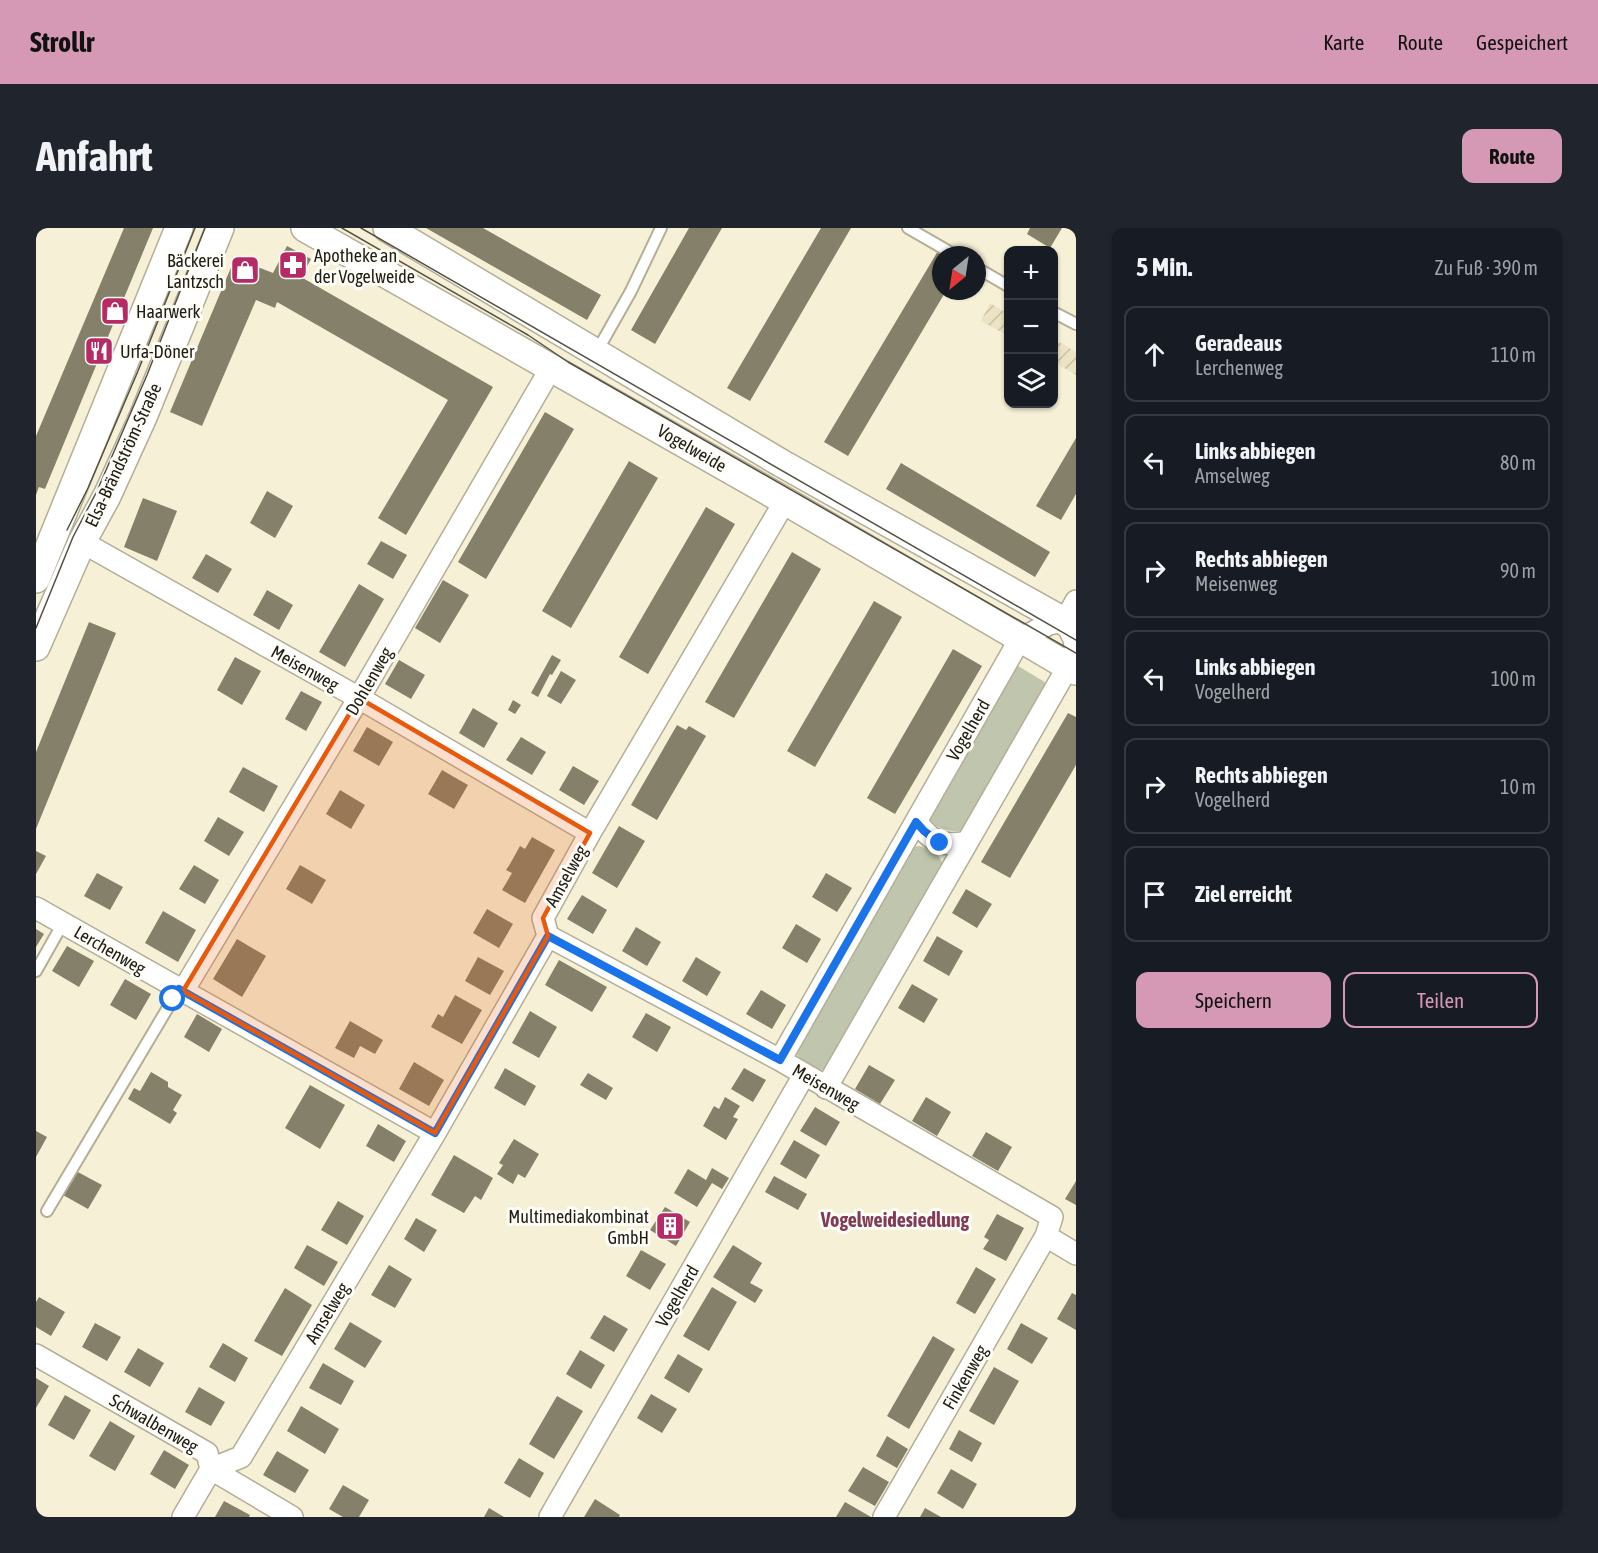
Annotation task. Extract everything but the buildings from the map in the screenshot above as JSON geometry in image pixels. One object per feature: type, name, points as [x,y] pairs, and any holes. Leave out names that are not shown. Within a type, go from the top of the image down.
[{"type":"street","name":"Elsa-Brändström-Straße","points":[[36,579],[179,228]]},
{"type":"street","name":"Elsa-Brändström-Straße","points":[[36,647],[82,542],[107,496],[143,417],[220,228]]},
{"type":"street","name":"Vogelweide","points":[[305,228],[785,501],[1071,669]]},
{"type":"street","name":"Vogelweide","points":[[387,228],[781,463],[1072,617]]},
{"type":"street","name":"Dohlenweg","points":[[181,990],[359,698],[551,368]]},
{"type":"street","name":"Amselweg","points":[[211,1469],[241,1457],[435,1133],[548,936],[543,918],[590,833],[785,501]]},
{"type":"street","name":"Meisenweg","points":[[82,542],[359,698],[590,833]]},
{"type":"street","points":[[826,1088],[967,842],[1071,669],[1076,653],[1072,617],[1049,624],[1020,639]]},
{"type":"street","name":"Vogelherd","points":[[780,1060],[1020,639]]},
{"type":"street","points":[[916,822],[940,843],[949,845],[967,842]]},
{"type":"street","name":"Lerchenweg","points":[[36,908],[435,1133]]},
{"type":"street","name":"Meisenweg","points":[[548,936],[780,1060],[1052,1217],[1046,1236]]},
{"type":"street","name":"Vogelherd","points":[[550,1517],[804,1075]]},
{"type":"street","points":[[1046,1236],[1076,1254]]},
{"type":"street","name":"Finkenweg","points":[[884,1517],[1046,1236]]},
{"type":"street","name":"Schwalbenweg","points":[[36,1355],[207,1453],[211,1469],[292,1517]]},
{"type":"street","points":[[183,1517],[211,1469]]},
{"type":"lane","points":[[596,354],[662,228]]},
{"type":"lane","points":[[908,228],[939,246]]},
{"type":"lane","points":[[986,273],[1004,284]]},
{"type":"lane","points":[[1058,315],[1076,324]]},
{"type":"lane","points":[[36,971],[63,923]]},
{"type":"lane","points":[[47,1211],[181,990]]},
{"type":"highlighted area","points":[[359,698],[590,833],[543,918],[548,936],[435,1133],[183,991]]},
{"type":"shaded area","points":[[990,303],[1004,312],[1004,334],[981,321]]},
{"type":"shaded area","points":[[1058,341],[1076,352],[1076,375],[1058,364]]},
{"type":"green space","points":[[1013,663],[1048,684],[964,831],[939,827],[927,817]]},
{"type":"green space","points":[[919,846],[934,852],[943,864],[826,1070],[810,1066],[798,1056],[792,1047],[909,848]]},
{"type":"tram line","points":[[67,530],[88,488],[138,371],[195,228]]},
{"type":"tram line","points":[[36,628],[73,537],[97,491],[147,375],[205,228]]},
{"type":"tram line","points":[[342,228],[528,335],[568,362],[1076,653]]},
{"type":"tram line","points":[[361,228],[1076,640]]},
{"type":"place","name":"Apotheke an der Vogelweide","points":[[293,265]]},
{"type":"place","name":"Bäckerei Lantzsch","points":[[245,270]]},
{"type":"place","name":"Haarwerk","points":[[115,311]]},
{"type":"place","name":"Urfa-Döner","points":[[99,351]]},
{"type":"place","name":"Multimediakombinat GmbH","points":[[670,1226]]},
{"type":"district","name":"Vogelweidesiedlung","points":[[895,1219]]},
{"type":"route","points":[[173,999],[179,989],[435,1133],[548,936],[780,1060],[916,822],[940,843]]}]
